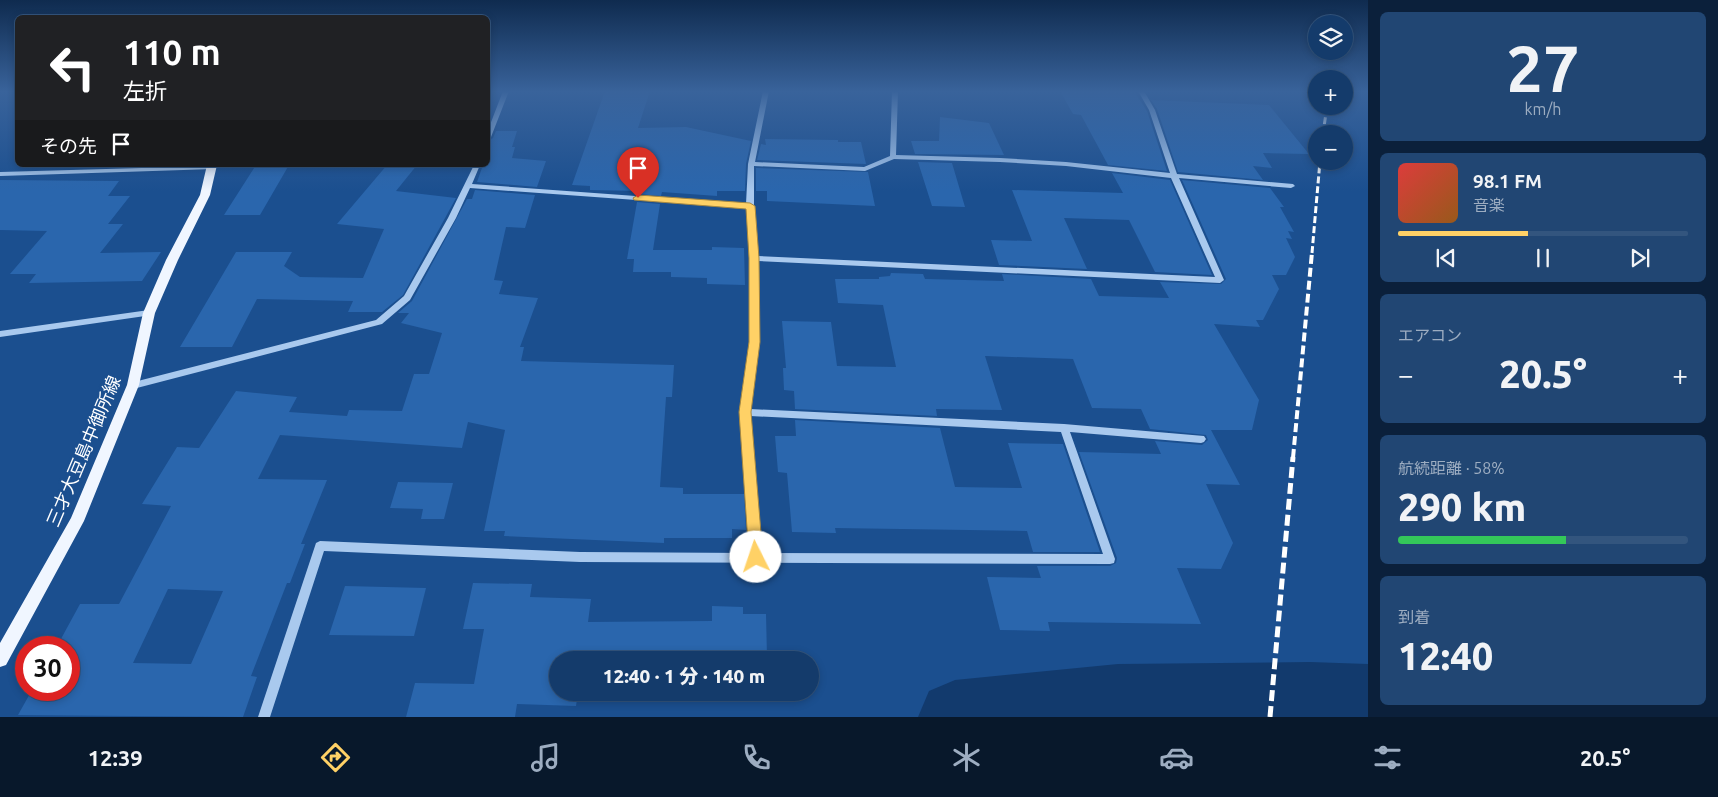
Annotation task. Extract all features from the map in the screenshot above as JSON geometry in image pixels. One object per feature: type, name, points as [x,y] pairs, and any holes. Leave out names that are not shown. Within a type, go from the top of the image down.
[{"type":"main road","name":"三才大豆島中御所線","points":[[0,659],[77,521],[133,385],[149,313],[172,260],[205,195],[212,167]]},
{"type":"street","points":[[756,557],[745,412],[754,342],[754,258],[750,206],[751,164],[759,124]]},
{"type":"street","points":[[893,124],[893,157]]},
{"type":"street","points":[[754,258],[1220,280],[1174,176],[1157,124]]},
{"type":"street","points":[[751,164],[865,169],[893,157],[1000,160],[1066,164],[1291,186]]},
{"type":"street","points":[[0,174],[212,167]]},
{"type":"street","points":[[133,385],[380,322],[407,298],[469,186],[476,167]]},
{"type":"street","points":[[469,186],[750,206]]},
{"type":"street","points":[[0,334],[149,313]]},
{"type":"street","points":[[745,412],[1064,428],[1201,439]]},
{"type":"street","points":[[264,717],[320,546],[580,557],[1110,559],[1064,428]]},
{"type":"building","points":[[593,124],[639,124],[638,128],[686,127],[751,141],[746,164],[745,191],[717,191],[717,196],[662,192],[661,196],[639,194],[639,191],[590,190],[590,186],[572,185]]},
{"type":"building","points":[[940,124],[990,124],[1004,155],[915,154],[911,141],[939,141]]},
{"type":"building","points":[[1086,124],[1151,124],[1167,171],[1108,165]]},
{"type":"building","points":[[1162,124],[1285,124],[1308,154],[1263,153],[1272,168],[1253,166],[1263,180],[1178,172]]},
{"type":"building","points":[[496,131],[517,131],[512,147],[515,147],[512,158],[546,161],[537,187],[477,182],[482,167],[490,167],[490,140]]},
{"type":"building","points":[[765,139],[861,142],[866,164],[757,160],[761,144],[766,145]]},
{"type":"building","points":[[918,162],[952,163],[965,207],[932,206]]},
{"type":"building","points":[[255,167],[288,167],[260,215],[224,215]]},
{"type":"building","points":[[385,167],[415,167],[396,191],[456,198],[403,295],[382,312],[348,312],[353,301],[257,299],[232,347],[180,347],[236,252],[292,252],[284,266],[300,277],[363,278],[384,229],[337,224]]},
{"type":"building","points":[[756,168],[868,172],[875,206],[767,201],[767,191],[756,191]]},
{"type":"building","points":[[1112,173],[1170,180],[1212,275],[1155,272],[1129,220],[1064,218],[1087,269],[999,265],[991,240],[1032,241],[1012,190],[1123,193]]},
{"type":"building","points":[[0,180],[119,181],[108,196],[130,196],[108,224],[123,224],[100,253],[161,252],[142,281],[29,283],[36,274],[10,274],[47,231],[0,230]]},
{"type":"building","points":[[1182,180],[1270,188],[1284,207],[1280,207],[1294,232],[1288,231],[1292,239],[1286,238],[1295,257],[1286,275],[1272,275],[1279,289],[1263,320],[1256,320],[1260,327],[1214,324],[1259,400],[1252,430],[1211,430],[1240,485],[1206,484],[1233,543],[1221,569],[1177,568],[1201,624],[1048,622],[1050,631],[1000,630],[987,577],[1041,578],[1037,566],[1110,566],[1116,563],[1117,558],[1079,452],[1161,454],[1155,441],[1202,445],[1208,440],[1206,435],[1150,429],[1141,409],[1092,408],[1073,359],[985,356],[1002,410],[936,409],[937,416],[795,409],[794,391],[784,390],[783,368],[786,368],[782,321],[831,322],[837,366],[896,367],[883,305],[838,303],[835,279],[879,279],[879,277],[890,276],[891,273],[923,274],[925,279],[1004,281],[1002,274],[1091,279],[1099,296],[1169,298],[1160,282],[1221,284],[1226,279]]},
{"type":"building","points":[[475,190],[535,195],[525,228],[506,227],[494,280],[503,281],[499,294],[538,298],[520,347],[524,347],[521,361],[674,365],[672,397],[666,397],[660,487],[683,488],[683,494],[744,494],[746,530],[732,529],[732,538],[664,538],[664,543],[504,536],[505,531],[484,531],[505,430],[468,422],[462,448],[280,435],[258,479],[327,480],[301,544],[305,544],[290,583],[287,583],[251,676],[257,677],[243,717],[18,715],[26,701],[80,701],[80,636],[63,636],[80,604],[119,604],[171,506],[142,504],[177,447],[199,448],[236,391],[297,397],[289,412],[347,416],[349,410],[402,411],[414,374],[429,374],[442,333],[401,323],[409,313],[398,313],[412,301],[467,199],[472,199]],"holes":[[[168,589],[223,591],[191,664],[133,663]]]},
{"type":"building","points":[[637,202],[660,204],[653,250],[712,250],[712,247],[744,248],[745,285],[707,284],[707,278],[671,277],[671,272],[633,272],[634,259],[627,259]]},
{"type":"building","points":[[795,420],[940,428],[955,487],[1022,488],[1008,443],[1063,444],[1100,552],[1033,552],[1027,531],[835,528],[836,533],[792,532],[787,473],[778,472],[775,436],[796,436]]},
{"type":"building","points":[[398,482],[453,483],[444,519],[421,519],[423,509],[390,508]]},
{"type":"building","points":[[473,583],[532,584],[530,597],[591,599],[588,622],[712,621],[712,606],[743,607],[743,614],[766,614],[767,651],[549,651],[549,701],[577,701],[576,706],[517,704],[515,717],[406,717],[415,683],[474,684],[484,629],[463,629]]},
{"type":"building","points":[[345,586],[426,588],[414,636],[329,635]]},
{"type":"waterway","points":[[955,717],[1118,701],[1310,699],[1368,701]]},
{"type":"railway","points":[[1312,253],[1319,170]]},
{"type":"railway","points":[[1293,458],[1312,252]]},
{"type":"railway","points":[[1270,717],[1293,457]]},
{"type":"route","points":[[638,198],[750,206],[754,258],[754,342],[745,412],[756,557]]}]
